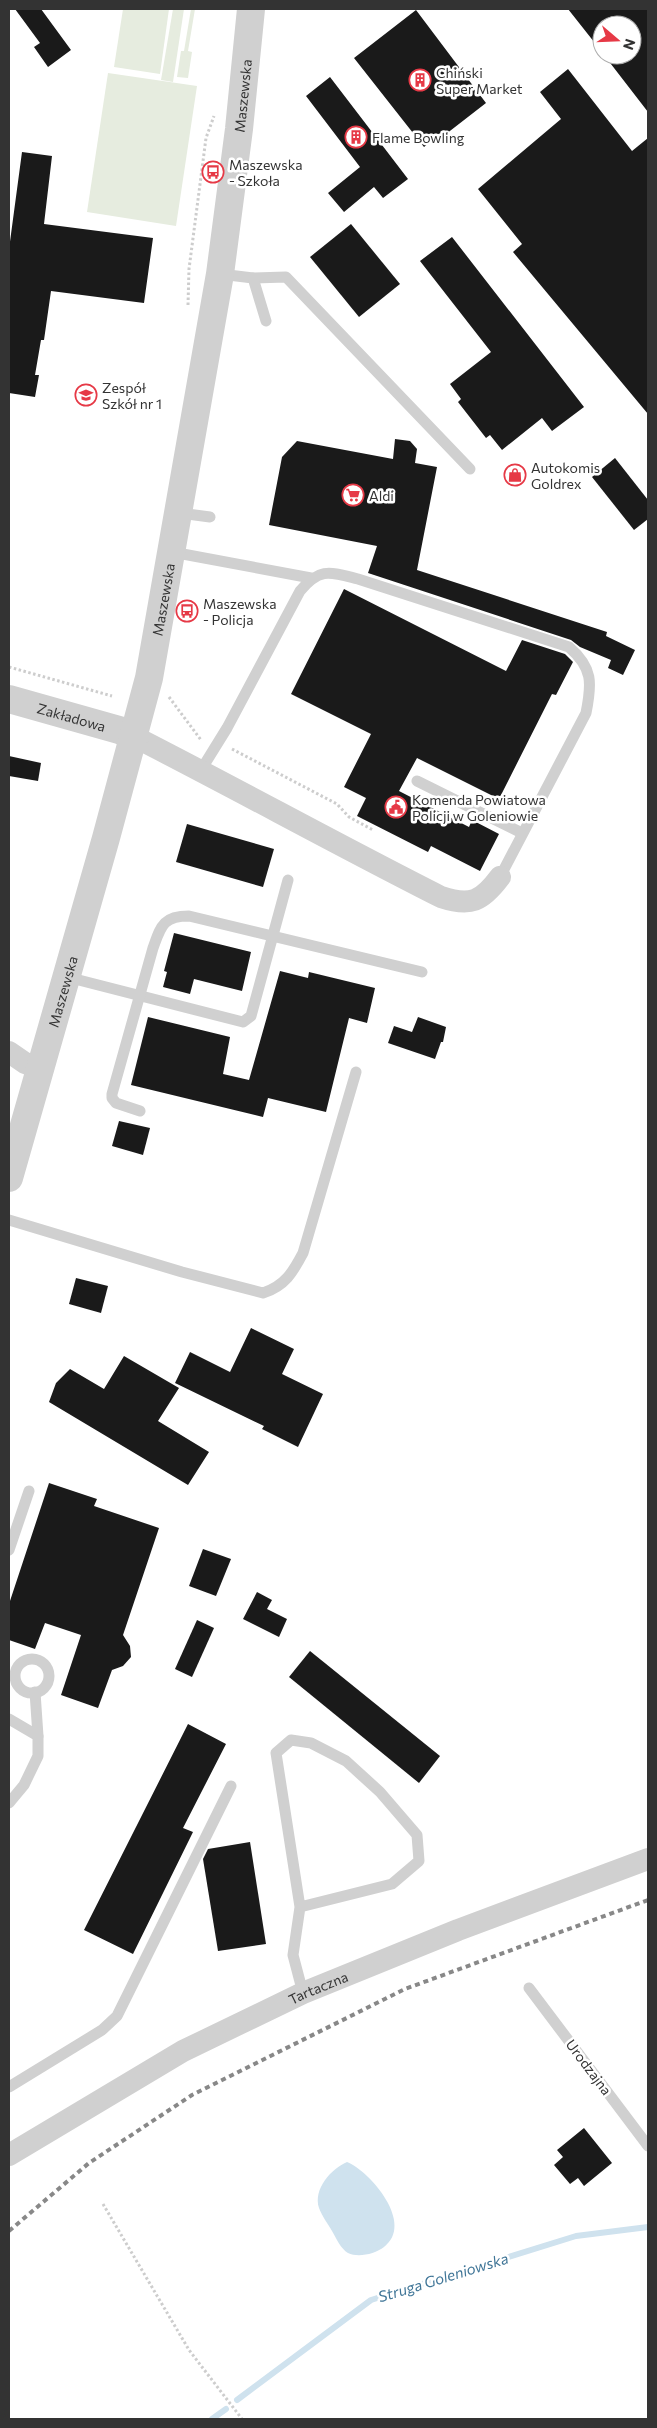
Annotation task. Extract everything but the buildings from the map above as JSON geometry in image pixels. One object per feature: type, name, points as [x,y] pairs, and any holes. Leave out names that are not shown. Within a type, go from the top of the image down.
[{"type":"street","name":"Maszewska","points":[[9,1178],[67,977],[149,678],[180,513],[220,274],[239,130],[251,9]]},
{"type":"street","name":"Zakładowa","points":[[9,699],[120,730],[134,737]]},
{"type":"street","points":[[134,737],[201,770],[301,826],[441,897],[456,902],[471,902],[486,895],[500,877]]},
{"type":"street","points":[[9,1052],[25,1063],[41,1069]]},
{"type":"street","name":"Tartaczna","points":[[9,2155],[183,2051],[303,1993],[458,1930],[648,1859]]},
{"type":"lane","points":[[220,274],[253,278],[286,277],[470,469]]},
{"type":"lane","points":[[253,278],[266,321]]},
{"type":"lane","points":[[180,513],[210,517]]},
{"type":"lane","points":[[172,552],[311,578],[330,572],[358,579],[569,648],[582,659],[589,674],[590,691],[586,713],[500,877]]},
{"type":"lane","points":[[201,770],[215,748],[300,591],[311,578]]},
{"type":"lane","points":[[417,781],[522,834]]},
{"type":"lane","points":[[67,977],[243,1022],[248,1020],[252,1016],[288,880]]},
{"type":"lane","points":[[140,1111],[116,1103],[112,1098],[139,996],[161,926],[169,919],[189,916],[422,972]]},
{"type":"lane","points":[[9,1220],[182,1272],[254,1291],[263,1293],[276,1289],[290,1276],[304,1253],[356,1072]]},
{"type":"lane","points":[[9,1550],[29,1491]]},
{"type":"lane","points":[[29,1658],[40,1660],[48,1670],[48,1681],[46,1686],[35,1692],[25,1691],[17,1685],[12,1670],[29,1658]]},
{"type":"lane","points":[[9,1803],[24,1785],[38,1756],[35,1692]]},
{"type":"lane","points":[[9,1719],[38,1736]]},
{"type":"lane","points":[[300,1907],[392,1884],[419,1861],[417,1835],[380,1792],[346,1761],[311,1743],[292,1740],[276,1753],[300,1907],[293,1955],[303,1993]]},
{"type":"lane","points":[[9,2087],[102,2030],[117,2016],[231,1786]]},
{"type":"lane","name":"Urodzajna","points":[[529,1988],[648,2146]]},
{"type":"path","points":[[188,308],[189,269],[206,138],[216,113]]},
{"type":"path","points":[[9,667],[112,696]]},
{"type":"path","points":[[168,696],[200,739],[215,748],[228,747],[312,790],[337,804],[349,817],[373,830]]},
{"type":"path","points":[[103,2204],[189,2350],[242,2419]]},
{"type":"shaded area","points":[[123,9],[169,9],[160,74],[114,67]]},
{"type":"shaded area","points":[[173,9],[184,9],[173,82],[161,80]]},
{"type":"shaded area","points":[[191,9],[195,9],[188,51],[192,52],[188,78],[177,77],[181,51],[184,51]]},
{"type":"shaded area","points":[[108,73],[197,86],[176,226],[87,212]]},
{"type":"water","points":[[347,2162],[367,2176],[377,2187],[392,2213],[395,2225],[392,2237],[384,2247],[376,2252],[357,2255],[345,2251],[319,2208],[319,2194],[325,2180],[335,2169]]},
{"type":"waterway","name":"Struga Goleniowska","points":[[237,2400],[371,2300],[576,2236],[648,2227]]},
{"type":"waterway","name":"Struga Goleniowska","points":[[212,2419],[226,2409]]},
{"type":"railway","points":[[9,2231],[89,2163],[192,2095],[405,1989],[648,1900]]},
{"type":"place","name":"Chiński Super Market","points":[[420,80]]},
{"type":"place","name":"Flame Bowling","points":[[356,137]]},
{"type":"place","name":"Maszewska - Szkoła","points":[[213,172]]},
{"type":"place","name":"Zespół Szkół nr 1","points":[[86,395]]},
{"type":"place","name":"Autokomis Goldrex","points":[[515,475]]},
{"type":"place","name":"Aldi","points":[[353,495]]},
{"type":"place","name":"Maszewska - Policja","points":[[187,611]]},
{"type":"place","name":"Komenda Powiatowa Policji w Goleniowie","points":[[396,807]]}]
